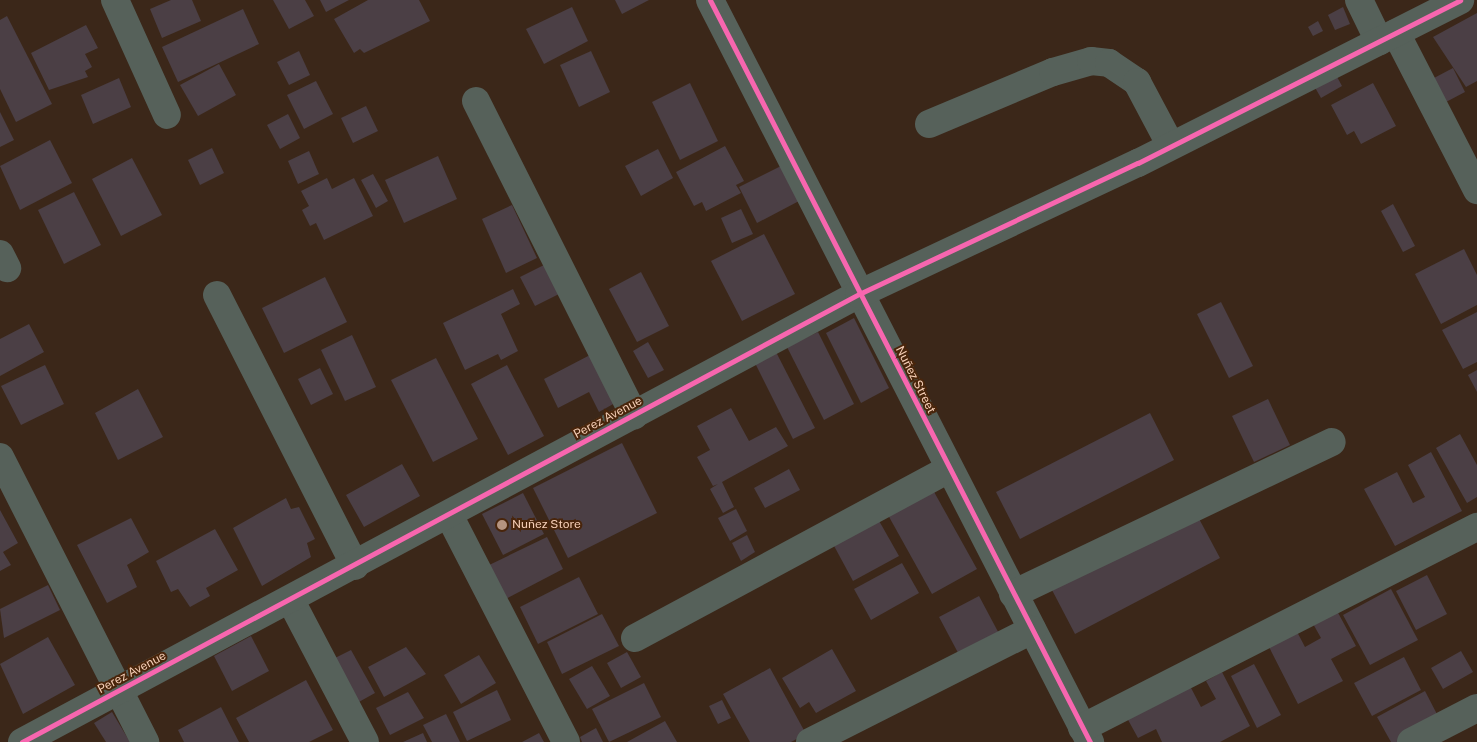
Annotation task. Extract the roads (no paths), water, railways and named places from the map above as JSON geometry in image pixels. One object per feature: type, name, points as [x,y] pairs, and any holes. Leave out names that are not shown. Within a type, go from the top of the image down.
[{"type":"street","points":[[115,0],[167,114]]},
{"type":"street","name":"Nuñez Street","points":[[710,0],[1086,735]]},
{"type":"street","points":[[1359,0],[1387,37],[1477,190]]},
{"type":"street","name":"Perez Avenue","points":[[22,742],[291,601],[859,294],[1171,146],[1460,0]]},
{"type":"street","points":[[929,124],[1053,72],[1090,61],[1109,63],[1137,82],[1171,146]]},
{"type":"street","points":[[476,101],[634,415]]},
{"type":"street","points":[[217,296],[355,566]]},
{"type":"street","points":[[1014,594],[1332,442]]},
{"type":"street","points":[[0,457],[117,692],[145,742]]},
{"type":"street","points":[[635,638],[949,469]]},
{"type":"street","points":[[449,515],[566,742]]},
{"type":"street","points":[[1086,735],[1477,527]]},
{"type":"street","points":[[291,601],[366,742]]},
{"type":"street","points":[[810,742],[1032,630]]},
{"type":"street","points":[[1412,742],[1477,708]]},
{"type":"place","name":"Nuñez Store","points":[[502,525]]}]
